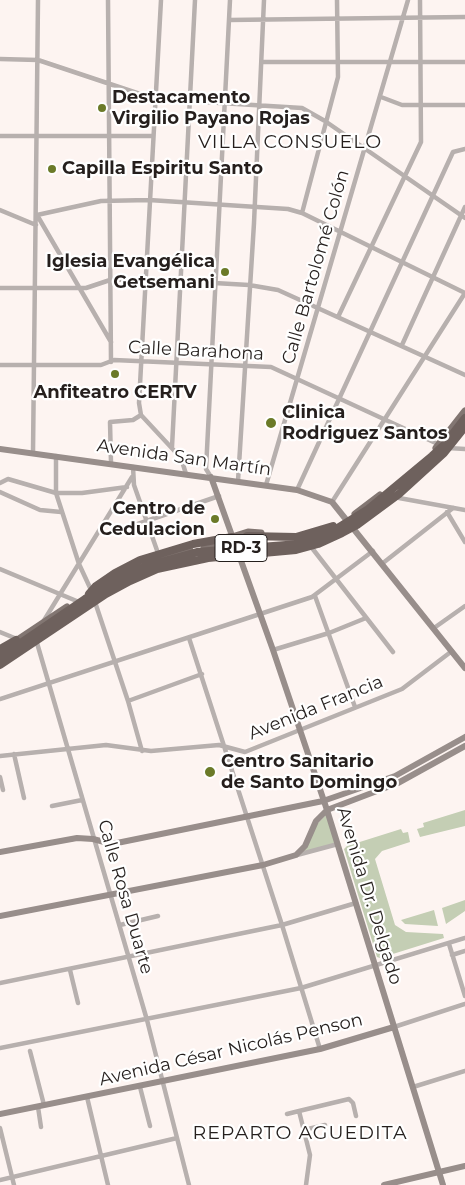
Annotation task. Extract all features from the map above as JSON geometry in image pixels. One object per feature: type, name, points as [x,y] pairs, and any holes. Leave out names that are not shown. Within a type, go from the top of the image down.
[{"type":"highway","name":"RD-3","points":[[0,657],[85,599],[132,572],[177,556],[226,549],[271,547],[301,543],[316,539],[350,524],[444,445],[465,418]]},
{"type":"highway","name":"RD-3","points":[[0,666],[117,588],[157,569],[201,559],[288,551],[318,544],[357,526],[399,494],[444,454],[465,429]]},
{"type":"highway","points":[[85,599],[96,586],[130,565],[193,544],[234,541],[251,535],[296,537],[350,524]]},
{"type":"highway","points":[[2,649],[22,636],[32,634]]},
{"type":"main road","name":"RD-3","points":[[2,649],[15,638],[41,624],[130,568],[160,558],[234,541],[277,543],[311,537],[350,524],[439,445],[465,411]]},
{"type":"main road","name":"RD-3","points":[[0,666],[95,608],[120,589],[166,570],[190,562],[240,558],[312,548],[350,524],[399,498],[451,449],[465,429]]},
{"type":"main road","name":"Avenida San Martín","points":[[0,449],[266,485],[297,490],[332,502],[383,563],[465,668]]},
{"type":"main road","name":"Avenida Dr. Delgado","points":[[211,478],[273,650],[327,810],[443,1185]]},
{"type":"main road","points":[[234,541],[248,532],[311,537]]},
{"type":"main road","points":[[0,852],[65,839],[93,839],[112,844],[246,815],[323,801],[395,776],[465,737]]},
{"type":"main road","points":[[0,916],[263,865],[296,855],[304,846],[316,820],[327,810],[398,783],[465,746]]},
{"type":"main road","name":"Avenida César Nicolás Penson","points":[[0,1114],[87,1098],[320,1049],[394,1027]]},
{"type":"main road","points":[[384,1185],[465,1166]]},
{"type":"street","points":[[33,453],[38,0]]},
{"type":"street","points":[[108,0],[111,362]]},
{"type":"street","points":[[161,0],[152,136],[139,403],[141,415],[182,458],[186,474]]},
{"type":"street","points":[[172,447],[196,0]]},
{"type":"street","points":[[211,478],[206,469],[230,0]]},
{"type":"street","points":[[238,481],[255,207],[264,0]]},
{"type":"street","points":[[302,213],[338,77],[337,0]]},
{"type":"street","name":"Calle Bartolomé Colón","points":[[266,485],[342,232],[408,0]]},
{"type":"street","points":[[338,317],[406,176],[422,138],[420,0]]},
{"type":"street","points":[[229,20],[465,18]]},
{"type":"street","points":[[0,59],[38,60],[155,99],[302,108],[325,121],[463,216]]},
{"type":"street","points":[[262,62],[465,62]]},
{"type":"street","points":[[381,96],[402,105],[465,105]]},
{"type":"street","points":[[0,136],[152,136]]},
{"type":"street","points":[[297,490],[453,152],[465,149]]},
{"type":"street","points":[[37,215],[88,203],[149,200],[184,204],[288,209],[302,213],[465,293],[386,420],[332,502]]},
{"type":"street","points":[[402,345],[432,278],[463,216],[465,207]]},
{"type":"street","points":[[1,209],[36,225]]},
{"type":"street","points":[[37,215],[111,342]]},
{"type":"street","points":[[0,288],[81,288],[110,280],[145,279],[249,285],[278,290],[465,375]]},
{"type":"street","name":"Calle Barahona","points":[[0,365],[101,366],[111,362],[142,361],[271,367],[439,445],[451,449],[465,449]]},
{"type":"street","points":[[110,463],[110,422],[133,420],[141,415]]},
{"type":"street","points":[[56,456],[56,493],[78,564],[91,592],[128,700],[142,751]]},
{"type":"street","points":[[41,624],[127,487],[132,477],[133,467]]},
{"type":"street","points":[[132,477],[160,558]]},
{"type":"street","points":[[2,481],[56,493],[82,493],[127,487]]},
{"type":"street","points":[[0,492],[40,510],[62,512]]},
{"type":"street","points":[[132,526],[219,496]]},
{"type":"street","points":[[399,498],[465,510]]},
{"type":"street","points":[[383,563],[453,508]]},
{"type":"street","points":[[448,512],[465,542]]},
{"type":"street","points":[[312,548],[392,652]]},
{"type":"street","points":[[0,699],[315,596],[373,551]]},
{"type":"street","points":[[0,569],[95,608]]},
{"type":"street","points":[[315,596],[355,707]]},
{"type":"street","points":[[434,628],[465,606]]},
{"type":"street","points":[[273,650],[329,633],[366,618]]},
{"type":"street","name":"Calle Rosa Duarte","points":[[41,624],[39,642],[48,683],[147,1020],[189,1185]]},
{"type":"street","points":[[0,632],[15,638],[39,642]]},
{"type":"street","points":[[189,638],[226,747],[320,1049]]},
{"type":"street","name":"Avenida Francia","points":[[0,756],[106,745],[142,751],[206,746],[226,747],[245,752],[410,685],[452,651]]},
{"type":"street","points":[[128,700],[202,674]]},
{"type":"street","points":[[14,754],[24,798]]},
{"type":"street","points":[[0,777],[3,790]]},
{"type":"street","points":[[52,806],[82,800]]},
{"type":"street","points":[[296,855],[338,844]]},
{"type":"street","points":[[0,983],[282,926],[356,903]]},
{"type":"street","points":[[120,925],[158,916]]},
{"type":"street","points":[[0,1048],[301,988],[465,938]]},
{"type":"street","points":[[449,944],[465,996]]},
{"type":"street","points":[[452,955],[465,951]]},
{"type":"street","points":[[70,970],[78,1003]]},
{"type":"street","name":"Avenida César Nicolás Penson","points":[[394,1027],[465,1004]]},
{"type":"street","points":[[30,1051],[41,1106],[41,1127]]},
{"type":"street","points":[[413,1087],[465,1071]]},
{"type":"street","points":[[140,1086],[150,1126]]},
{"type":"street","points":[[87,1098],[108,1185]]},
{"type":"street","points":[[286,1114],[349,1100],[353,1103],[356,1116]]},
{"type":"street","points":[[299,1111],[310,1157],[306,1185]]},
{"type":"street","points":[[304,1130],[325,1125]]},
{"type":"street","points":[[0,1128],[14,1185]]},
{"type":"street","points":[[0,1180],[177,1138]]},
{"type":"green space","points":[[465,810],[465,826],[420,837],[417,829],[424,827],[423,823]]},
{"type":"green space","points":[[327,814],[336,843],[303,852],[314,827]]},
{"type":"green space","points":[[401,829],[403,833],[408,832],[410,842],[382,851],[375,859],[395,925],[406,932],[443,934],[444,938],[380,958],[377,957],[344,849],[347,846]]},
{"type":"green space","points":[[465,900],[465,911],[446,924],[442,908]]},
{"type":"green space","points":[[434,910],[438,926],[405,924],[401,920]]},
{"type":"place","name":"Destacamento Virgilio Payano Rojas","points":[[102,108]]},
{"type":"place","name":"Capilla Espiritu Santo","points":[[52,169]]},
{"type":"place","name":"Iglesia Evangélica Getsemani","points":[[225,272]]},
{"type":"place","name":"Anfiteatro CERTV","points":[[115,374]]},
{"type":"place","name":"Clinica Rodriguez Santos","points":[[271,423]]},
{"type":"place","name":"Centro de Cedulacion","points":[[215,519]]},
{"type":"place","name":"Centro Sanitario de Santo Domingo","points":[[210,772]]},
{"type":"district","name":"VILLA CONSUELO","points":[[290,142]]},
{"type":"district","name":"REPARTO AGUEDITA","points":[[300,1133]]}]
